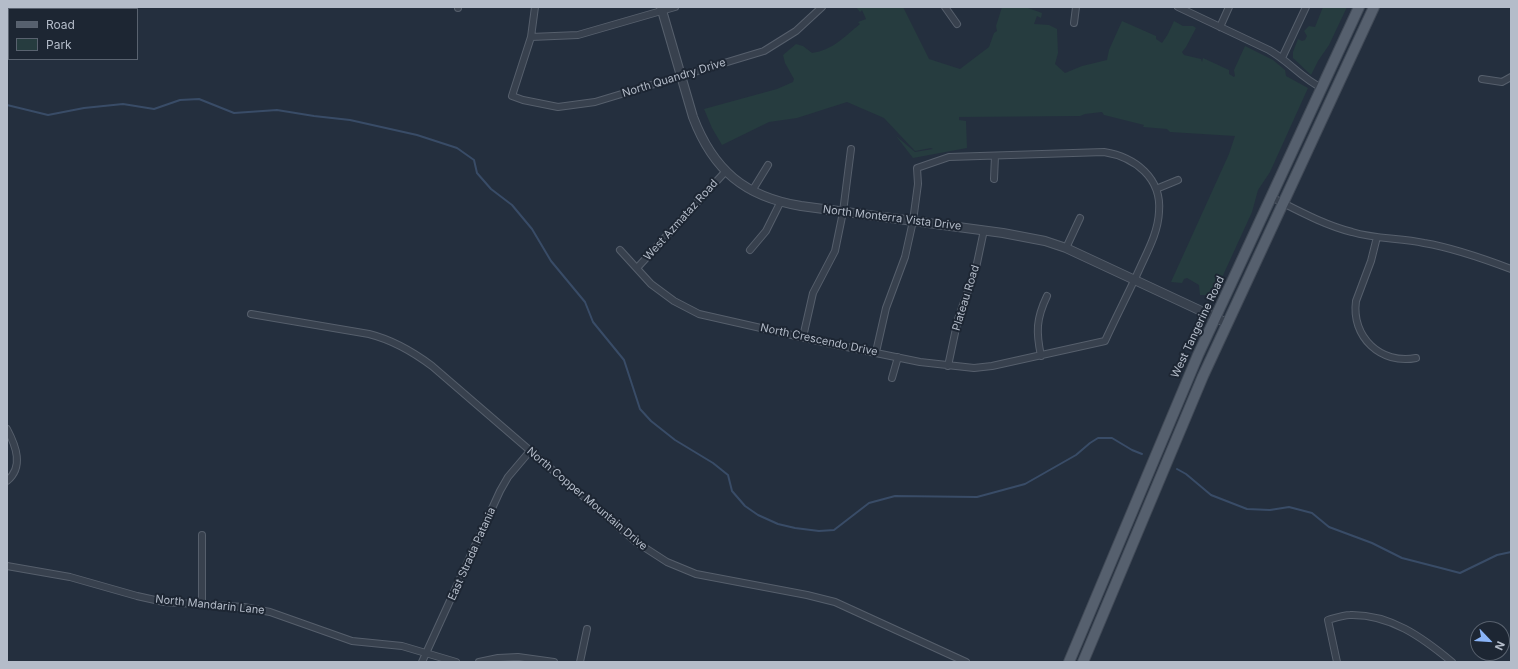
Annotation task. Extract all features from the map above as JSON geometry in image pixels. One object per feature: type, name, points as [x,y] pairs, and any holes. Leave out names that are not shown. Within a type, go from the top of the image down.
[{"type":"main road","name":"West Tangerine Road","points":[[1069,662],[1112,562],[1170,418],[1359,7]]},
{"type":"main road","points":[[1083,662],[1189,409],[1227,323],[1374,7]]},
{"type":"street","points":[[536,7],[531,37],[578,35],[661,9],[676,7]]},
{"type":"street","name":"North Quandry Drive","points":[[531,37],[512,96],[523,100],[558,107],[595,102],[764,51],[796,31],[822,7]]},
{"type":"street","points":[[945,7],[957,24]]},
{"type":"street","points":[[1074,23],[1076,7]]},
{"type":"street","points":[[1178,7],[1260,45],[1282,58],[1307,80],[1322,88]]},
{"type":"street","points":[[1220,27],[1229,7]]},
{"type":"street","points":[[1282,58],[1306,7]]},
{"type":"street","name":"North Monterra Vista Drive","points":[[661,9],[693,118],[700,135],[708,149],[725,172],[752,191],[780,203],[984,230],[1045,241],[1066,248],[1227,323]]},
{"type":"street","points":[[1482,79],[1502,82],[1511,77]]},
{"type":"street","points":[[803,337],[813,293],[835,251],[843,212],[851,149]]},
{"type":"street","points":[[876,352],[886,308],[905,257],[914,221],[918,184],[917,168],[950,157],[1104,152],[1116,154],[1136,163],[1143,169],[1156,189],[1159,201],[1159,213],[1156,229],[1134,280]]},
{"type":"street","points":[[994,179],[995,156]]},
{"type":"street","points":[[752,191],[768,165]]},
{"type":"street","name":"West Azmataz Road","points":[[638,268],[725,172]]},
{"type":"street","points":[[1156,189],[1178,180]]},
{"type":"street","points":[[1271,198],[1342,229],[1362,235],[1415,241],[1467,252],[1511,269]]},
{"type":"street","points":[[750,250],[766,231],[780,203]]},
{"type":"street","points":[[1066,248],[1080,218]]},
{"type":"street","name":"Plateau Road","points":[[948,366],[958,319],[976,268],[984,230]]},
{"type":"street","points":[[1377,237],[1356,301],[1355,307],[1357,324],[1367,341],[1382,353],[1398,360],[1416,358]]},
{"type":"street","name":"North Crescendo Drive","points":[[620,250],[662,293],[699,314],[920,362],[974,368],[992,366],[1041,356],[1105,341],[1134,280]]},
{"type":"street","points":[[1041,356],[1037,335],[1038,321],[1041,308],[1047,296]]},
{"type":"street","name":"North Copper Mountain Drive","points":[[250,314],[369,334],[403,347],[432,366],[636,542],[667,562],[685,570],[710,578],[808,595],[835,602],[966,662]]},
{"type":"street","points":[[892,378],[898,357]]},
{"type":"street","points":[[7,430],[14,443],[18,464],[12,476],[7,481]]},
{"type":"street","name":"East Strada Patania","points":[[422,662],[500,491],[508,477],[530,451]]},
{"type":"street","points":[[202,535],[202,603]]},
{"type":"street","name":"North Mandarin Lane","points":[[7,566],[70,577],[164,602],[202,603],[244,607],[270,612],[352,641],[362,643],[392,644],[456,662]]},
{"type":"street","points":[[1338,662],[1328,620],[1349,615],[1376,618],[1403,626],[1430,643],[1452,662]]},
{"type":"street","points":[[580,662],[587,629]]},
{"type":"street","points":[[479,662],[511,657],[554,662]]},
{"type":"green space","points":[[856,7],[903,7],[929,59],[960,69],[989,47],[994,33],[997,31],[996,26],[1002,7],[1029,7],[1028,8],[1042,13],[1041,18],[1037,16],[1034,24],[1049,25],[1057,29],[1058,53],[1055,64],[1065,73],[1082,66],[1107,60],[1109,50],[1122,21],[1156,36],[1156,39],[1162,43],[1174,21],[1183,26],[1193,26],[1196,28],[1182,52],[1184,55],[1201,59],[1202,62],[1203,58],[1229,70],[1229,74],[1234,77],[1234,70],[1245,46],[1273,60],[1285,70],[1286,76],[1308,88],[1270,172],[1258,190],[1252,212],[1214,295],[1200,295],[1199,285],[1187,278],[1184,279],[1182,283],[1171,282],[1229,154],[1235,136],[1170,132],[1167,129],[1143,127],[1144,125],[1104,115],[1102,112],[1080,116],[959,117],[959,120],[966,121],[967,148],[913,158],[896,136],[915,152],[933,149],[931,148],[915,151],[884,118],[847,102],[797,118],[769,122],[722,145],[712,128],[704,109],[777,89],[793,82],[794,79],[785,63],[783,55],[796,44],[803,46],[812,53],[832,46],[860,24],[858,22],[866,19],[862,10],[860,12]]},
{"type":"green space","points":[[1323,7],[1347,7],[1329,45],[1318,61],[1311,75],[1293,58],[1293,52],[1298,39],[1302,41],[1305,40],[1307,36],[1304,31],[1309,26],[1315,27]]},
{"type":"waterway","points":[[7,105],[48,115],[84,108],[123,104],[154,109],[180,100],[199,99],[234,113],[277,110],[350,120],[417,135],[457,148],[474,160],[477,173],[491,189],[512,205],[532,229],[551,261],[585,302],[593,322],[624,360],[640,409],[651,421],[675,440],[713,463],[728,475],[732,491],[745,506],[758,515],[778,524],[819,531],[834,530],[869,503],[895,496],[977,497],[1025,484],[1076,455],[1098,438],[1112,438],[1142,454]]},
{"type":"waterway","points":[[1177,469],[1186,474],[1211,495],[1247,509],[1270,510],[1289,507],[1312,513],[1329,527],[1372,543],[1402,558],[1460,573],[1497,555],[1511,552]]}]
